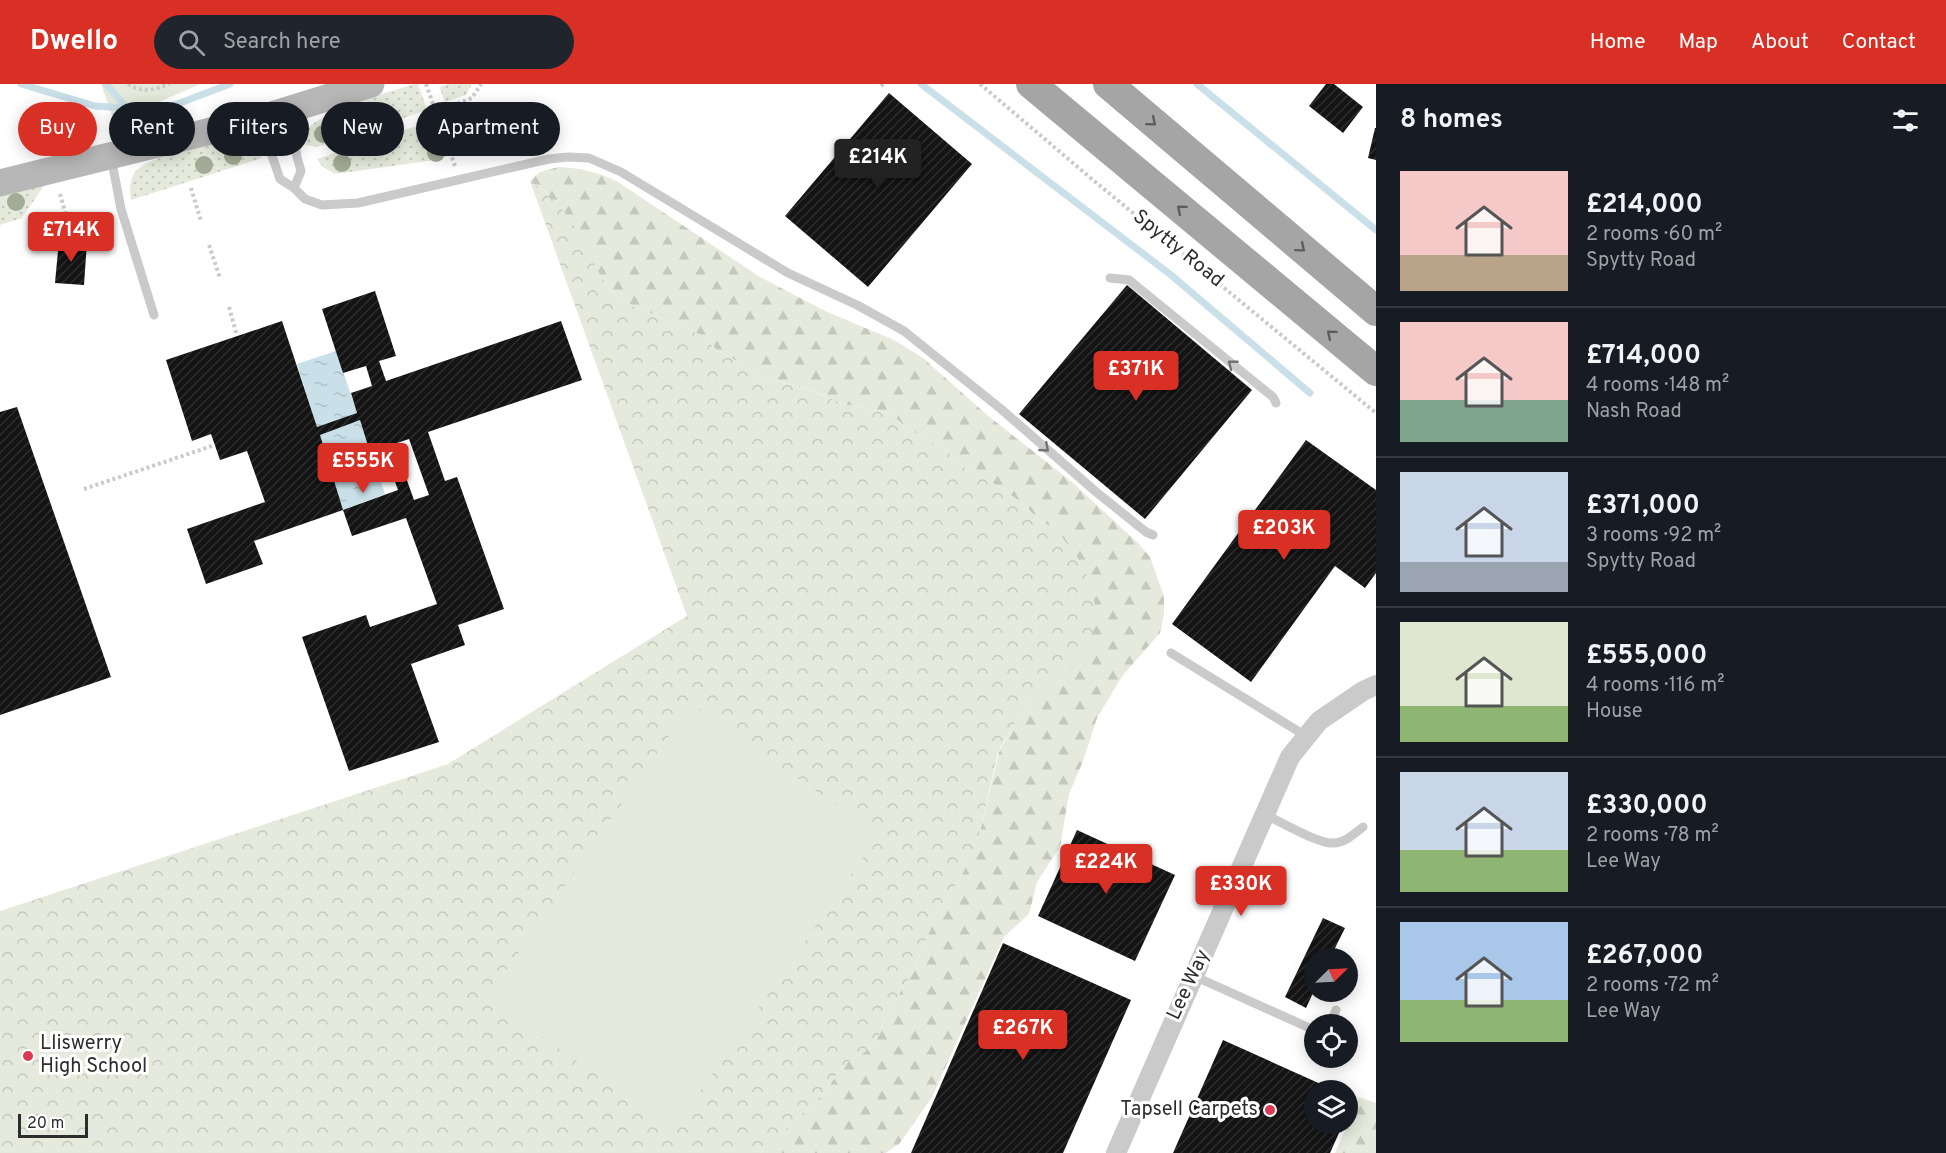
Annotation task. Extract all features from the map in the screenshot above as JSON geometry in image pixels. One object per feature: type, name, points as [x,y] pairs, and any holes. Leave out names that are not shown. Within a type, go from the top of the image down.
[{"type":"main road","name":"Spytty Road","points":[[1031,84],[1376,371]]},
{"type":"main road","points":[[1108,84],[1376,310]]},
{"type":"street","points":[[307,102],[335,90],[371,84]]},
{"type":"street","points":[[0,183],[109,156]]},
{"type":"street","name":"Lee Way","points":[[1116,1153],[1290,757],[1319,721],[1376,685]]},
{"type":"lane","points":[[111,156],[121,210],[154,315]]},
{"type":"lane","points":[[272,156],[280,179],[305,199],[322,204],[358,203],[549,159],[589,158],[621,172],[788,273],[857,305],[904,331],[1001,409],[1095,491],[1146,532],[1153,535]]},
{"type":"lane","points":[[294,188],[302,171],[297,156]]},
{"type":"lane","points":[[1110,278],[1129,280],[1273,397],[1276,403]]},
{"type":"lane","points":[[1171,653],[1306,736]]},
{"type":"lane","points":[[1264,814],[1321,841],[1336,844],[1363,827]]},
{"type":"lane","points":[[1194,976],[1304,1026]]},
{"type":"lane","points":[[1334,1014],[1336,1010]]},
{"type":"path","points":[[128,84],[136,89],[145,90],[169,84]]},
{"type":"path","points":[[432,102],[427,86],[435,84]]},
{"type":"path","points":[[461,102],[472,98],[481,84]]},
{"type":"path","name":"Spytty Road","points":[[980,84],[1376,413]]},
{"type":"path","points":[[451,156],[453,161]]},
{"type":"path","points":[[58,187],[67,219]]},
{"type":"path","points":[[191,188],[201,221]]},
{"type":"path","points":[[209,245],[220,278]]},
{"type":"path","points":[[229,307],[237,336]]},
{"type":"path","points":[[84,489],[215,445]]},
{"type":"green space","points":[[101,84],[201,84],[159,102],[109,102],[109,107]]},
{"type":"green space","points":[[418,84],[424,102],[416,102],[416,114],[404,118],[404,102],[359,102]]},
{"type":"green space","points":[[448,84],[472,84],[466,95],[445,102],[439,87]]},
{"type":"green space","points":[[321,120],[321,146],[317,147],[309,146],[309,129]]},
{"type":"green space","points":[[416,126],[416,156],[442,156],[443,159],[335,174],[323,167],[317,159],[326,156],[404,156],[404,130]]},
{"type":"green space","points":[[207,146],[207,156],[260,156],[262,158],[131,200],[132,178],[142,166],[166,156],[195,156],[195,148]]},
{"type":"green space","points":[[558,167],[589,171],[618,182],[760,277],[825,311],[894,340],[923,358],[986,414],[1073,483],[1138,543],[1150,557],[1164,596],[1164,615],[1160,633],[1123,675],[1097,718],[1069,794],[1060,847],[1037,882],[1029,914],[1004,937],[932,1097],[900,1143],[886,1153],[760,1153],[823,1094],[844,1065],[874,1046],[890,1008],[912,973],[937,913],[961,877],[979,836],[999,752],[1038,689],[1055,529],[1039,520],[1022,503],[996,485],[964,467],[945,449],[908,429],[893,416],[847,405],[804,388],[759,377],[744,365],[717,350],[701,335],[622,301],[607,286],[548,194],[530,181],[540,172]]},
{"type":"green space","points":[[530,181],[548,194],[565,213],[583,239],[607,286],[622,301],[701,335],[717,350],[744,365],[759,377],[803,388],[847,405],[893,416],[908,429],[945,449],[964,467],[996,485],[1022,503],[1039,520],[1055,529],[1075,553],[1090,582],[1097,614],[1089,644],[1074,667],[1038,689],[998,752],[979,836],[961,877],[937,913],[912,973],[890,1008],[874,1046],[844,1065],[823,1094],[760,1153],[0,1153],[0,911],[448,764],[687,616]]},
{"type":"green space","points":[[45,184],[22,218],[0,225],[0,196]]},
{"type":"green space","points":[[691,704],[879,835],[674,1129],[487,998]]},
{"type":"green space","points":[[1359,1097],[1376,1103],[1376,1153],[1335,1153],[1343,1134],[1358,1134]]},
{"type":"water","points":[[336,351],[385,494],[343,510],[297,364]]},
{"type":"building","points":[[1326,84],[1334,84],[1363,107],[1343,133],[1309,106]]},
{"type":"building","points":[[889,93],[972,164],[868,287],[785,216]]},
{"type":"building","points":[[1376,128],[1376,160],[1368,158]]},
{"type":"building","points":[[59,240],[87,242],[84,285],[55,283]]},
{"type":"building","points":[[1127,285],[1252,390],[1145,519],[1019,414]]},
{"type":"building","points":[[375,291],[396,356],[379,361],[386,381],[561,321],[582,380],[428,432],[445,481],[457,477],[504,609],[458,625],[465,645],[411,664],[439,742],[349,771],[302,637],[366,615],[370,627],[437,604],[406,518],[352,536],[343,510],[254,541],[263,564],[206,584],[187,529],[265,502],[247,451],[220,460],[211,434],[192,441],[166,360],[282,321],[317,427],[357,413],[351,393],[372,386],[366,366],[343,373],[322,309]],"holes":[[[360,420],[370,452],[383,448],[398,490],[343,510],[320,435]],[[409,439],[429,495],[414,500],[394,444]]]},
{"type":"building","points":[[17,407],[111,677],[0,715],[0,412]]},
{"type":"building","points":[[1306,440],[1376,490],[1376,573],[1365,588],[1335,566],[1251,682],[1172,624]]},
{"type":"building","points":[[1077,830],[1175,875],[1135,961],[1038,916]]},
{"type":"building","points":[[1323,918],[1345,928],[1335,948],[1309,948]]},
{"type":"building","points":[[1003,943],[1131,1000],[1063,1153],[911,1153]]},
{"type":"building","points":[[1304,958],[1304,1002],[1309,1002],[1306,1008],[1285,997]]},
{"type":"building","points":[[1223,1040],[1312,1080],[1304,1080],[1304,1134],[1339,1134],[1330,1153],[1173,1153]]},
{"type":"waterway","points":[[21,84],[95,106],[109,107]]},
{"type":"waterway","points":[[106,84],[127,108],[164,109],[230,84]]},
{"type":"waterway","points":[[921,84],[1171,275],[1310,393]]},
{"type":"waterway","points":[[1197,84],[1376,230]]},
{"type":"place","name":"Lliswerry High School","points":[[28,1056]]},
{"type":"place","name":"Tapsell Carpets","points":[[1270,1110]]}]
